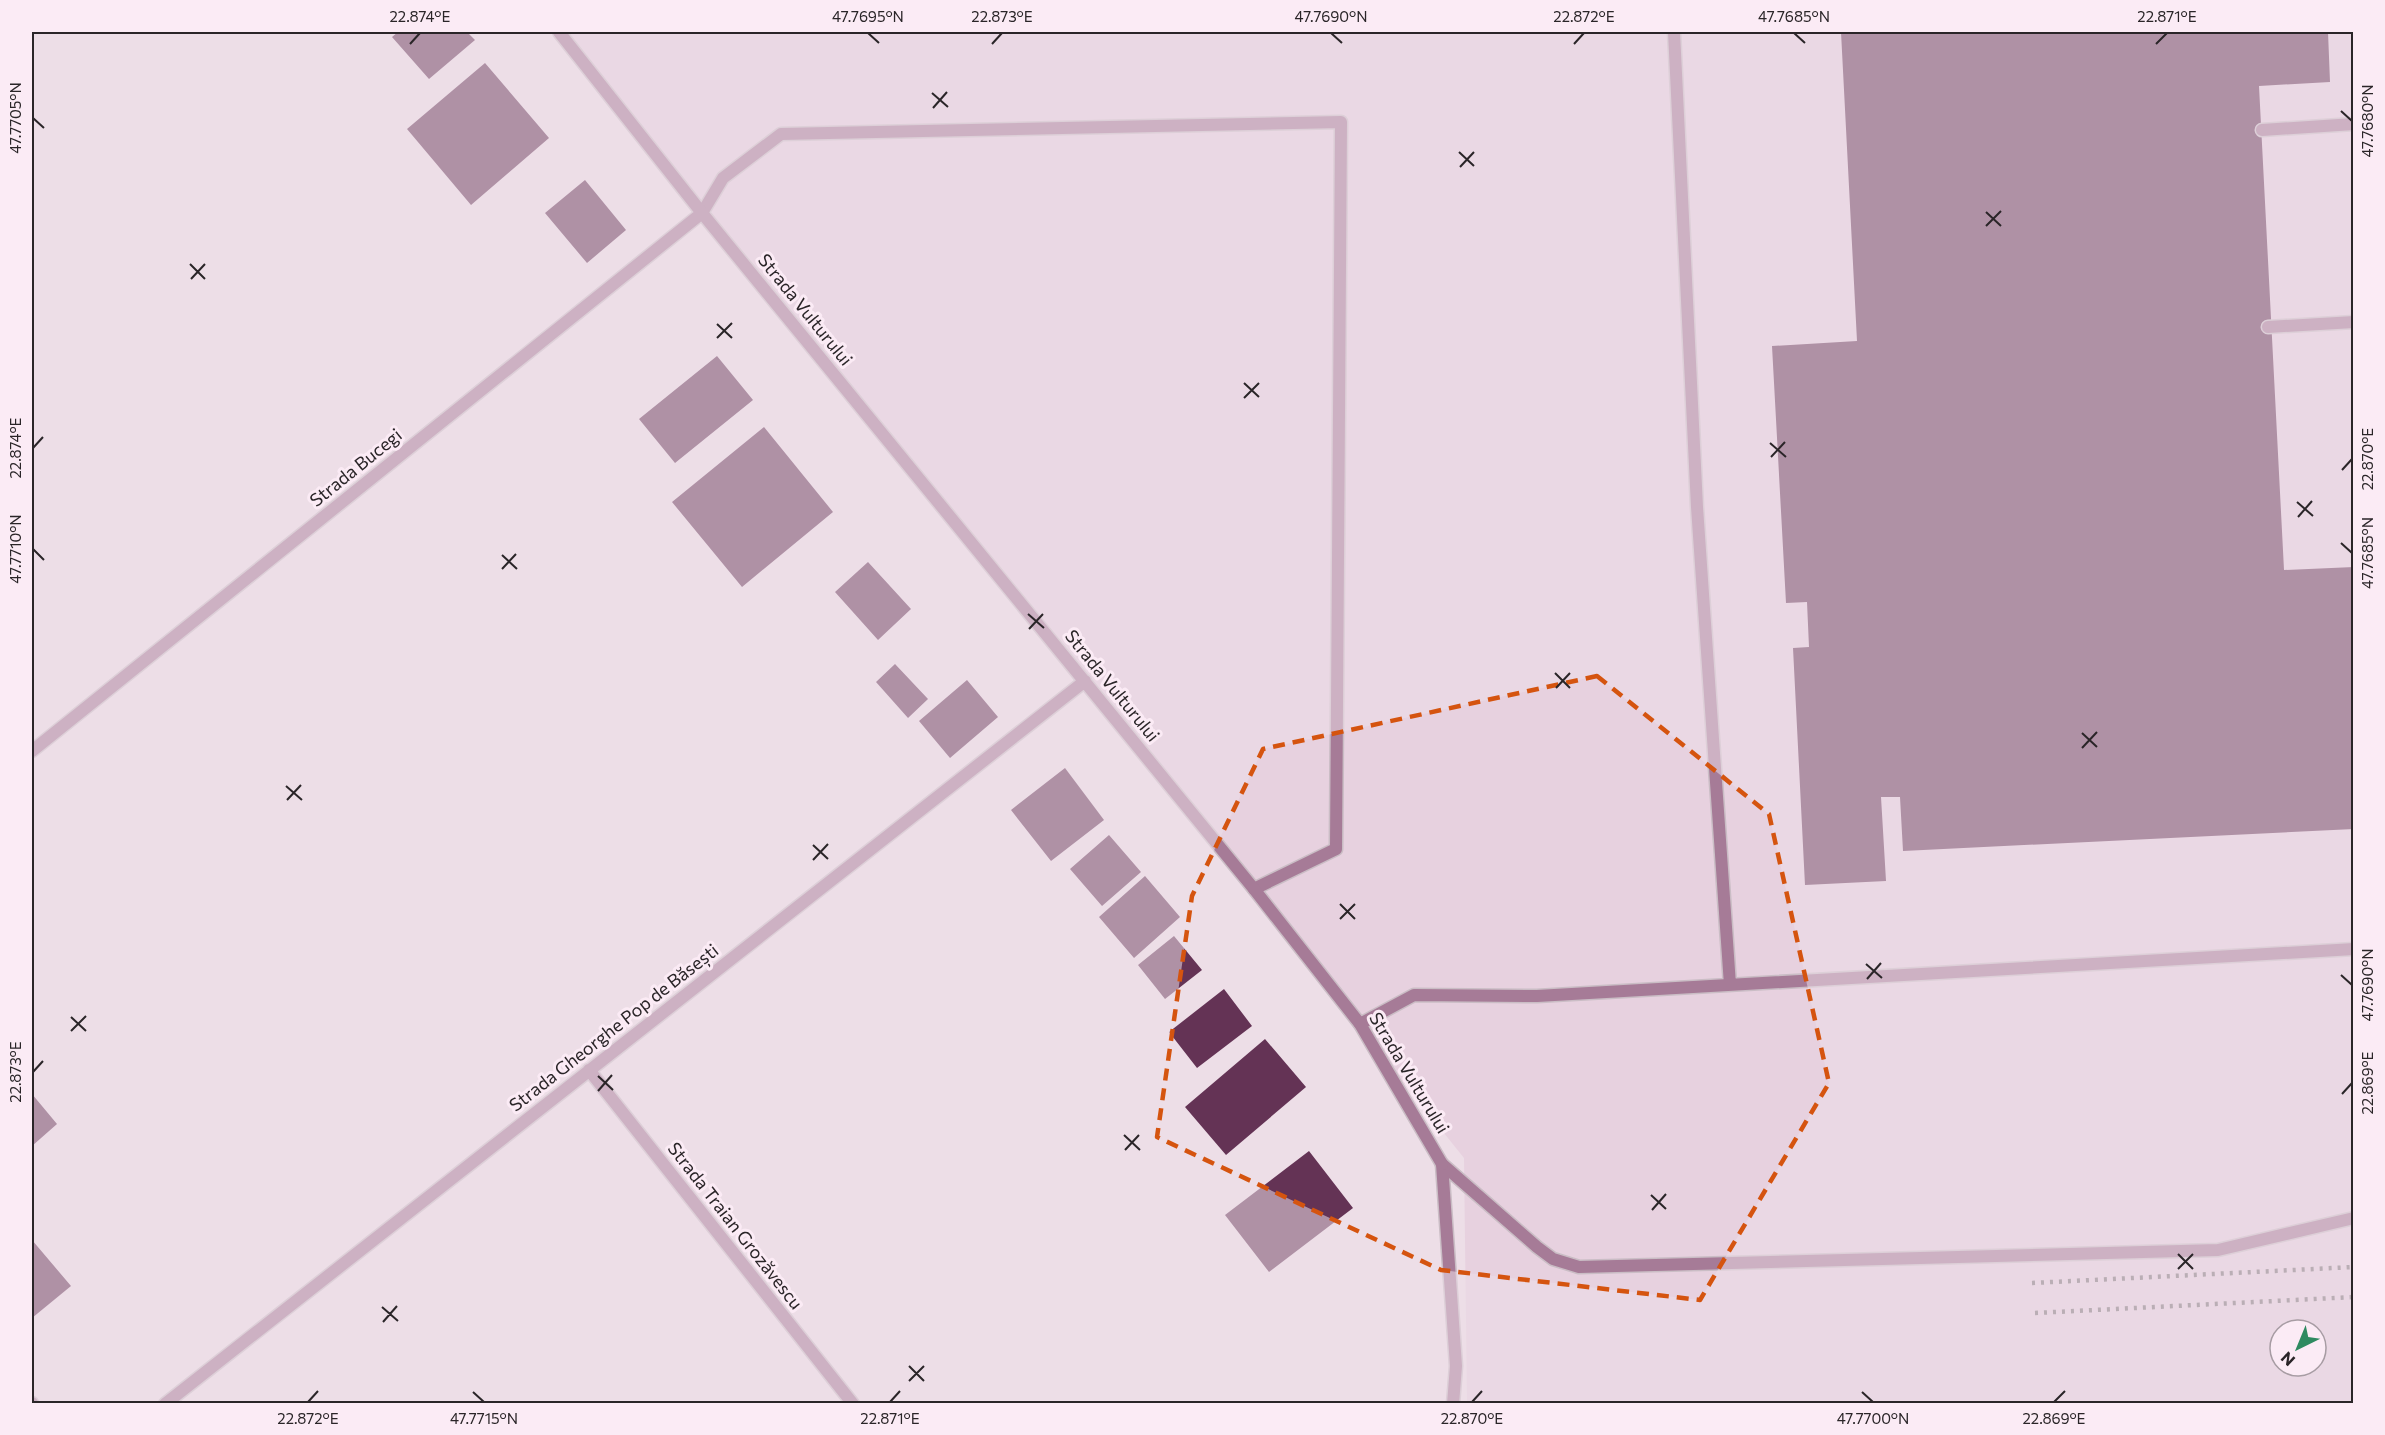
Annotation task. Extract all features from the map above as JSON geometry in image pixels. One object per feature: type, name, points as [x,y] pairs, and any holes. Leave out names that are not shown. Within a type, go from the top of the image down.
[{"type":"street","name":"Strada Vulturului","points":[[559,32],[702,213],[1254,889],[1360,1024],[1442,1164],[1456,1366],[1453,1404]]},
{"type":"street","points":[[1674,32],[1696,507],[1730,985]]},
{"type":"street","points":[[702,213],[723,178],[781,134],[1341,122],[1336,849],[1254,889]]},
{"type":"street","points":[[2262,129],[2354,124]]},
{"type":"street","name":"Strada Bucegi","points":[[32,751],[702,213]]},
{"type":"street","points":[[2268,327],[2354,322]]},
{"type":"street","name":"Strada Gheorghe Pop de Băsești","points":[[165,1404],[1085,681]]},
{"type":"street","points":[[1360,1024],[1414,995],[1537,996],[2354,949]]},
{"type":"street","name":"Strada Traian Grozăvescu","points":[[590,1070],[853,1404]]},
{"type":"street","points":[[1442,1164],[1553,1259],[1580,1267],[2218,1250],[2354,1218]]},
{"type":"highlighted area","points":[[1597,676],[1769,814],[1829,1083],[1700,1300],[1441,1270],[1157,1137],[1192,896],[1263,749]]},
{"type":"shaded area","points":[[560,32],[2353,32],[2353,1403],[1467,1403],[1464,1158]]},
{"type":"building","points":[[398,32],[467,32],[475,40],[429,79],[392,37]]},
{"type":"building","points":[[1841,32],[2328,32],[2330,82],[2259,86],[2284,570],[2354,567],[2354,829],[1903,851],[1900,797],[1881,797],[1886,881],[1805,885],[1793,648],[1809,647],[1807,602],[1786,603],[1772,346],[1857,341]]},
{"type":"building","points":[[485,63],[549,138],[471,205],[407,129]]},
{"type":"building","points":[[585,180],[626,230],[587,263],[545,213]]},
{"type":"building","points":[[717,356],[753,400],[675,463],[639,419]]},
{"type":"building","points":[[764,427],[833,512],[742,587],[672,502]]},
{"type":"building","points":[[868,562],[911,609],[878,640],[835,592]]},
{"type":"building","points":[[895,664],[928,699],[908,718],[876,682]]},
{"type":"building","points":[[967,680],[998,717],[950,758],[919,721]]},
{"type":"building","points":[[1065,768],[1104,820],[1051,861],[1011,810]]},
{"type":"building","points":[[1109,835],[1141,872],[1102,906],[1070,869]]},
{"type":"building","points":[[1145,876],[1180,917],[1134,958],[1099,917]]},
{"type":"building","points":[[1174,936],[1202,970],[1165,999],[1138,965]]},
{"type":"building","points":[[1224,989],[1252,1026],[1197,1068],[1169,1032]]},
{"type":"building","points":[[1265,1039],[1306,1087],[1226,1155],[1185,1107]]},
{"type":"building","points":[[32,1094],[57,1124],[32,1146]]},
{"type":"building","points":[[1309,1151],[1353,1208],[1269,1272],[1225,1215]]},
{"type":"building","points":[[32,1240],[71,1286],[32,1318]]},
{"type":"railway","points":[[2032,1283],[2354,1267]]},
{"type":"railway","points":[[2035,1313],[2354,1297]]}]
